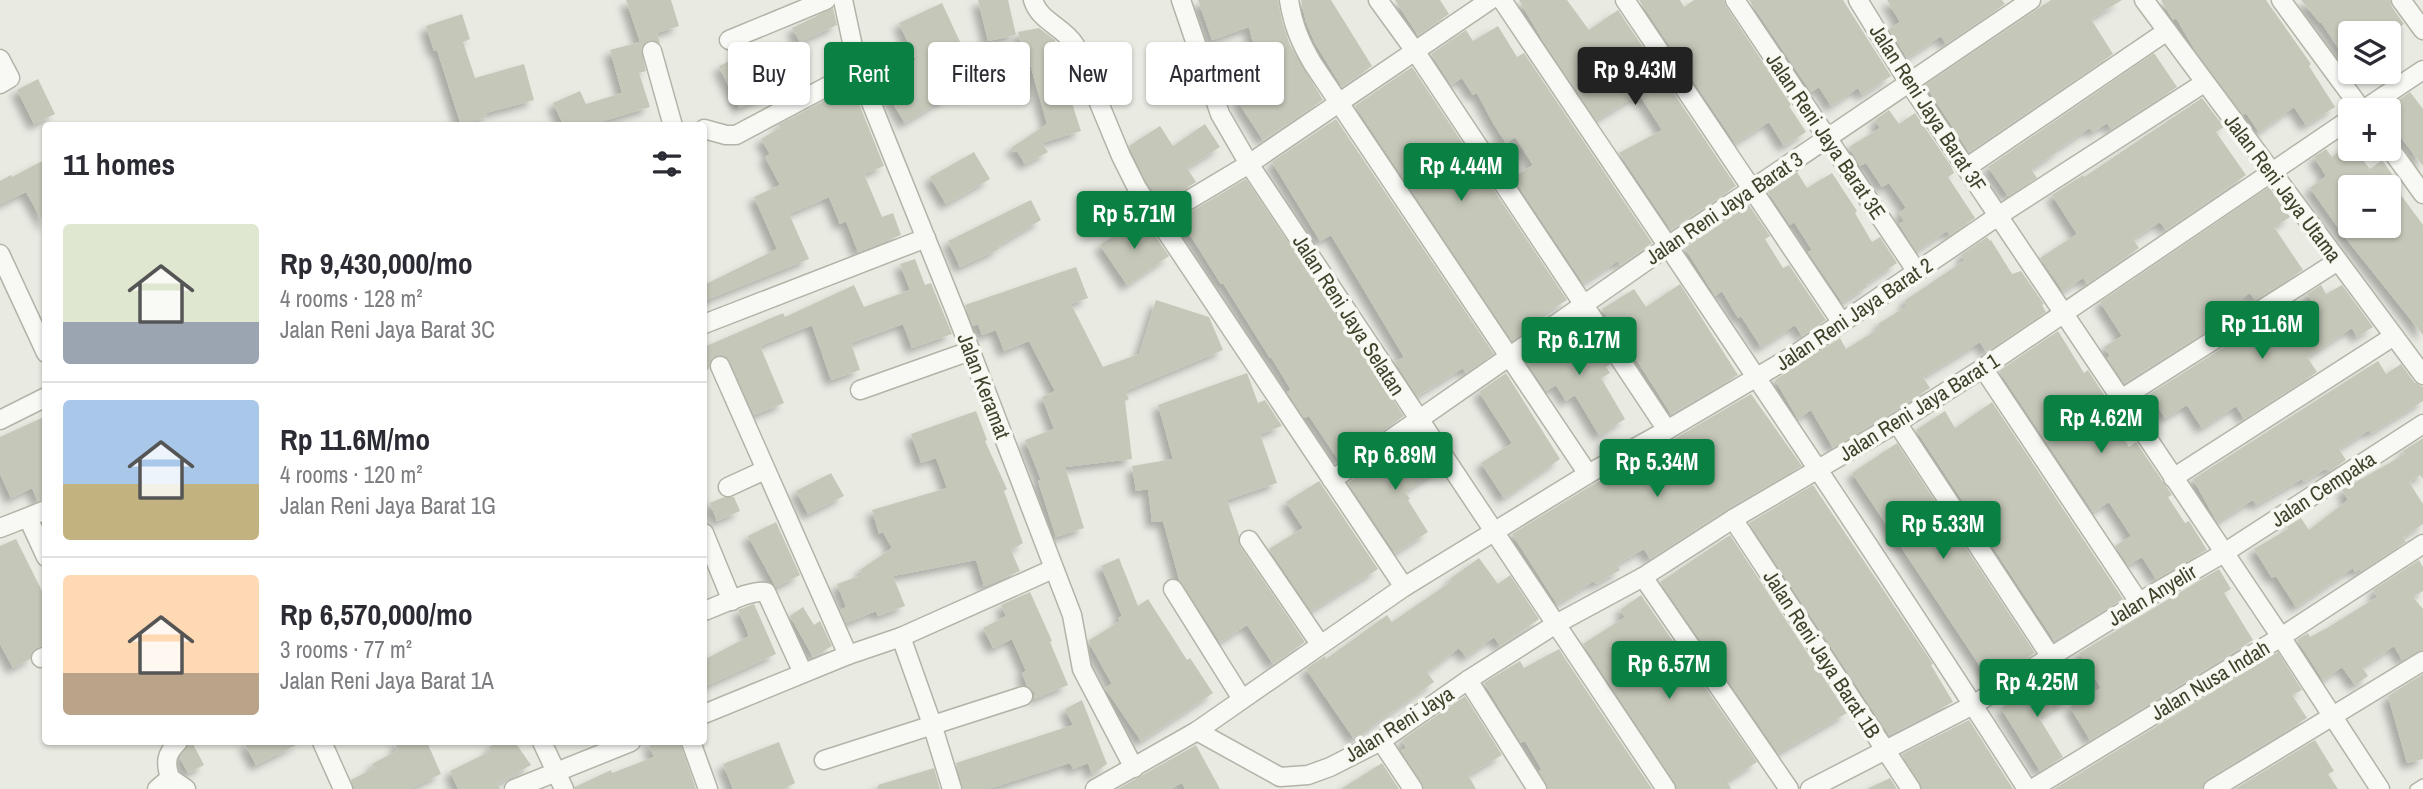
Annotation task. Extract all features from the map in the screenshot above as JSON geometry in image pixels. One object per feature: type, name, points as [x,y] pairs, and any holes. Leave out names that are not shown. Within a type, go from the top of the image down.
[{"type":"street","points":[[729,40],[826,0]]},
{"type":"street","name":"Jalan Keramat","points":[[843,0],[852,42]]},
{"type":"street","points":[[1033,0],[1040,15],[1064,31],[1075,45],[1121,156],[1157,219],[1404,587]]},
{"type":"street","name":"Jalan Reni Jaya Selatan","points":[[1181,0],[1220,114],[1249,164],[1666,789]]},
{"type":"street","points":[[1289,0],[1299,40],[1587,474]]},
{"type":"street","points":[[1378,0],[1415,51],[1667,430]]},
{"type":"street","points":[[1157,219],[1249,164],[1490,0]]},
{"type":"street","points":[[1502,0],[1758,377],[1817,471],[2030,789]]},
{"type":"street","points":[[1625,0],[1842,323]]},
{"type":"street","name":"Jalan Reni Jaya Barat 3E","points":[[1735,0],[1917,272]]},
{"type":"street","name":"Jalan Reni Jaya Barat 3F","points":[[1858,0],[1909,83],[2380,789]]},
{"type":"street","name":"Jalan Reni Jaya Barat 3","points":[[1332,480],[1752,188],[2031,0]]},
{"type":"street","name":"Jalan Reni Jaya Utama","points":[[2144,0],[2423,375]]},
{"type":"street","points":[[2281,0],[2354,98]]},
{"type":"street","points":[[2401,0],[2423,30]]},
{"type":"street","points":[[1966,168],[2167,31]]},
{"type":"street","points":[[652,51],[672,122]]},
{"type":"street","points":[[0,59],[10,78],[0,84]]},
{"type":"street","points":[[2381,98],[2423,70]]},
{"type":"street","name":"Jalan Reni Jaya Barat 2","points":[[1494,530],[1758,377],[1998,216],[2204,83]]},
{"type":"street","points":[[707,130],[736,135],[824,88]]},
{"type":"street","name":"Jalan Keramat","points":[[872,105],[1072,615],[1082,669],[1134,768]]},
{"type":"street","name":"Jalan Reni Jaya Barat 1","points":[[1556,624],[1643,577],[1733,519],[1897,423],[1983,368],[2338,127]]},
{"type":"street","points":[[2399,161],[2423,194]]},
{"type":"street","points":[[707,323],[926,238]]},
{"type":"street","points":[[0,254],[42,344]]},
{"type":"street","points":[[2122,399],[2338,261]]},
{"type":"street","points":[[2173,478],[2394,336]]},
{"type":"street","points":[[860,390],[970,351]]},
{"type":"street","points":[[720,366],[848,655]]},
{"type":"street","points":[[1983,368],[2140,601]]},
{"type":"street","points":[[0,421],[42,399]]},
{"type":"street","points":[[1897,423],[2051,657]]},
{"type":"street","name":"Jalan Cempaka","points":[[2224,553],[2423,424]]},
{"type":"street","points":[[728,487],[765,470]]},
{"type":"street","points":[[1,526],[42,512]]},
{"type":"street","points":[[28,518],[42,548]]},
{"type":"street","name":"Jalan Reni Jaya Barat 1B","points":[[1733,519],[1911,789]]},
{"type":"street","points":[[1095,789],[1197,731],[1404,587],[1494,530]]},
{"type":"street","points":[[707,540],[732,601]]},
{"type":"street","points":[[1249,540],[1320,644]]},
{"type":"street","name":"Jalan Nusa Indah","points":[[2030,789],[2281,637],[2423,544]]},
{"type":"street","name":"Jalan Anyelir","points":[[1810,789],[1973,705],[2140,601],[2224,553]]},
{"type":"street","points":[[707,713],[848,655],[901,637],[1053,569]]},
{"type":"street","points":[[1643,577],[1788,789]]},
{"type":"street","points":[[1173,589],[1242,699]]},
{"type":"street","points":[[707,610],[762,590],[766,592],[803,674]]},
{"type":"street","name":"Jalan Reni Jaya","points":[[1197,731],[1284,783],[1308,775],[1381,741],[1468,680],[1556,624]]},
{"type":"street","points":[[901,637],[952,789]]},
{"type":"street","points":[[2213,789],[2423,661]]},
{"type":"street","points":[[1468,680],[1537,789]]},
{"type":"street","points":[[824,760],[1023,696]]},
{"type":"street","points":[[1381,741],[1413,789]]},
{"type":"street","points":[[176,745],[167,756],[163,783],[186,789]]},
{"type":"street","points":[[323,745],[343,789]]},
{"type":"street","points":[[543,745],[564,789]]},
{"type":"street","points":[[514,789],[623,745]]},
{"type":"street","points":[[692,745],[708,789]]},
{"type":"lane","points":[[2415,789],[2423,784]]},
{"type":"building","points":[[626,0],[671,0],[679,26],[657,33],[660,43],[650,40],[641,48],[646,71],[639,73],[650,107],[600,122],[562,122],[553,103],[580,91],[586,104],[622,93],[610,50],[640,42]]},
{"type":"building","points":[[978,0],[1008,0],[1016,35],[988,41]]},
{"type":"building","points":[[1198,0],[1278,0],[1290,45],[1323,100],[1263,140],[1240,105],[1284,105],[1284,42],[1254,42],[1249,27],[1212,40]]},
{"type":"building","points":[[1301,0],[1331,0],[1372,66],[1342,87],[1315,43]]},
{"type":"building","points":[[1395,0],[1440,0],[1449,14],[1418,35]]},
{"type":"building","points":[[1519,0],[1567,0],[1589,30],[1618,10],[1736,186],[1671,230],[1619,153],[1662,130],[1639,94],[1596,120]]},
{"type":"building","points":[[1639,0],[1680,0],[1684,7],[1694,0],[1724,0],[1806,132],[1784,146],[1769,122],[1735,143]]},
{"type":"building","points":[[1749,0],[1843,0],[1891,76],[1862,95],[1858,88],[1831,106],[1819,87],[1811,92]]},
{"type":"building","points":[[1887,0],[2002,0],[2005,4],[1946,44],[1941,36],[1907,58],[1889,29],[1900,22]]},
{"type":"building","points":[[2051,0],[2122,0],[2091,19],[2113,54],[1969,152],[1925,85]]},
{"type":"building","points":[[2161,0],[2266,0],[2311,64],[2309,66],[2335,107],[2306,125],[2294,107],[2259,132],[2246,113],[2243,115]]},
{"type":"building","points":[[2301,0],[2390,0],[2404,24],[2401,26],[2401,21],[2338,21],[2338,48]]},
{"type":"building","points":[[942,3],[960,42],[928,42],[928,105],[934,105],[905,123],[894,105],[914,105],[916,60],[914,42],[908,42],[899,23]]},
{"type":"building","points":[[833,8],[837,25],[800,42],[792,28]]},
{"type":"building","points":[[462,14],[470,39],[463,42],[475,78],[524,64],[534,100],[486,113],[487,117],[471,122],[460,122],[437,50],[434,51],[426,26]]},
{"type":"building","points":[[1498,26],[1517,57],[1524,53],[1652,243],[1620,265],[1618,261],[1583,283],[1513,178],[1533,165],[1515,137],[1506,143],[1477,93],[1473,95],[1462,78],[1451,85],[1431,54],[1466,30],[1473,41]]},
{"type":"building","points":[[1039,28],[1055,40],[1044,42],[1044,105],[1073,105],[1081,131],[1042,143],[1048,152],[1025,164],[1017,151],[1013,152],[1011,148],[1047,124],[1030,64],[1030,42],[1020,42],[1018,32]]},
{"type":"building","points":[[2154,53],[2177,87],[2111,129],[2107,123],[2093,132],[2090,128],[2031,169],[2037,178],[2008,196],[1988,167]]},
{"type":"building","points":[[728,62],[728,85],[719,66]]},
{"type":"building","points":[[1412,67],[1567,300],[1540,316],[1542,320],[1512,341],[1355,106]]},
{"type":"building","points":[[38,79],[55,114],[34,124],[17,90]]},
{"type":"building","points":[[2410,92],[2423,109],[2423,166],[2401,138],[2401,98]]},
{"type":"building","points":[[2202,98],[2224,127],[2216,132],[2246,175],[2166,230],[2160,222],[2133,239],[2139,248],[2087,284],[2083,278],[2063,291],[2040,258],[2077,234],[2052,195],[2083,175],[2084,177]]},
{"type":"building","points":[[824,101],[824,105],[860,105],[884,166],[864,174],[882,217],[893,213],[901,235],[858,252],[846,221],[840,224],[829,197],[789,214],[809,259],[707,300],[707,284],[777,249],[754,197],[780,185],[765,157],[770,154],[761,139],[780,128],[778,125]]},
{"type":"building","points":[[1889,110],[1899,124],[1915,113],[1951,166],[1954,173],[1948,177],[1975,218],[1950,235],[1947,231],[1916,251],[1899,224],[1904,221],[1899,213],[1906,208],[1889,183],[1882,187],[1866,163],[1860,166],[1849,147],[1880,128],[1875,120]]},
{"type":"building","points":[[1336,119],[1494,354],[1466,373],[1463,368],[1417,396],[1395,362],[1404,357],[1331,235],[1320,241],[1272,162]]},
{"type":"building","points":[[1205,124],[1220,147],[1187,168],[1196,182],[1161,203],[1145,180],[1129,146],[1160,126],[1173,146]]},
{"type":"building","points":[[2326,149],[2332,157],[2338,152],[2338,161],[2364,161],[2370,169],[2383,161],[2393,175],[2338,175],[2338,228],[2310,188],[2326,176],[2314,157]]},
{"type":"building","points":[[974,152],[990,179],[946,204],[930,177]]},
{"type":"building","points":[[42,161],[42,220],[26,192],[0,204],[0,181],[11,175],[12,177]]},
{"type":"building","points":[[1797,172],[1807,188],[1832,173],[1857,211],[1855,213],[1872,242],[1880,237],[1897,263],[1866,284],[1867,287],[1842,302],[1808,252],[1812,250],[1794,222],[1790,225],[1768,192]]},
{"type":"building","points":[[1246,179],[1404,416],[1339,461],[1309,416],[1304,418],[1287,392],[1291,390],[1271,357],[1189,233],[1183,236],[1174,222]]},
{"type":"building","points":[[2269,187],[2290,217],[2274,227],[2303,270],[2255,300],[2250,293],[2221,312],[2226,319],[2124,383],[2107,358],[2110,356],[2104,347],[2122,336],[2100,302]]},
{"type":"building","points":[[2401,195],[2423,225],[2423,335],[2346,238],[2401,238]]},
{"type":"building","points":[[1031,200],[1041,220],[997,246],[999,249],[960,267],[948,241]]},
{"type":"building","points":[[1749,205],[1770,236],[1765,239],[1783,268],[1789,265],[1826,320],[1802,336],[1795,325],[1761,347],[1741,316],[1738,318],[1722,291],[1715,296],[1685,248]]},
{"type":"building","points":[[1142,217],[1169,256],[1127,285],[1100,245]]},
{"type":"building","points":[[1987,237],[2012,274],[2021,271],[2044,304],[2042,305],[2046,312],[1986,352],[1980,342],[1923,377],[1930,388],[1833,448],[1811,410],[1798,419],[1775,380],[1840,338],[1846,349],[1880,328],[1878,324],[1907,306],[1904,301],[1965,260],[1961,255]]},
{"type":"building","points":[[915,259],[925,285],[931,283],[952,334],[912,348],[903,324],[851,343],[860,370],[831,380],[812,325],[760,346],[784,403],[754,415],[727,357],[715,356],[710,360],[707,370],[707,346],[783,313],[785,317],[854,285],[864,307],[910,290],[900,264]]},
{"type":"building","points":[[1076,267],[1088,298],[1071,304],[1103,367],[1139,354],[1156,300],[1209,317],[1223,350],[1125,391],[1129,399],[1125,401],[1132,459],[1065,467],[1084,528],[1056,537],[1038,481],[1041,480],[1025,440],[1054,429],[1042,397],[1055,391],[1029,341],[1004,351],[996,330],[982,335],[978,324],[973,326],[965,305]]},
{"type":"building","points":[[1680,284],[1738,375],[1671,414],[1602,309],[1634,289],[1646,307]]},
{"type":"building","points":[[2321,285],[2326,294],[2342,285],[2373,327],[2357,337],[2352,328],[2307,357],[2317,372],[2244,419],[2236,406],[2202,428],[2187,405],[2165,418],[2150,394],[2278,313],[2284,323],[2314,304],[2307,294]]},
{"type":"building","points":[[1586,329],[1610,364],[1606,367],[1610,373],[1601,378],[1625,419],[1599,435],[1575,395],[1566,401],[1556,385],[1546,391],[1525,360],[1554,339],[1559,347]]},
{"type":"building","points":[[2058,331],[2084,373],[2088,370],[2114,410],[2109,414],[2129,447],[2136,442],[2172,495],[2168,497],[2185,523],[2189,521],[2207,550],[2156,579],[2142,557],[2128,565],[2115,546],[2131,536],[2109,502],[2093,512],[1999,371]]},
{"type":"building","points":[[2378,361],[2386,374],[2401,364],[2414,382],[2423,387],[2423,401],[2339,449],[2346,460],[2330,471],[2325,469],[2304,482],[2302,479],[2256,505],[2253,500],[2217,522],[2193,479]]},
{"type":"building","points":[[1247,373],[1258,403],[1265,400],[1282,426],[1260,434],[1277,483],[1227,500],[1240,546],[1305,642],[1273,664],[1247,625],[1220,642],[1179,579],[1163,521],[1152,522],[1148,489],[1136,491],[1132,466],[1173,459],[1158,405]]},
{"type":"building","points":[[1506,373],[1560,459],[1504,498],[1481,463],[1512,443],[1479,392]]},
{"type":"building","points":[[1751,394],[1802,466],[1727,509],[1650,559],[1644,549],[1617,564],[1620,570],[1596,584],[1594,581],[1557,604],[1512,534]]},
{"type":"building","points":[[1992,402],[2123,599],[2054,640],[1916,430],[1945,411],[1955,428]]},
{"type":"building","points":[[976,411],[987,440],[985,441],[1007,489],[1004,491],[1023,543],[1011,550],[1020,571],[984,586],[976,560],[893,576],[905,606],[878,616],[876,611],[846,623],[840,610],[846,607],[837,584],[862,575],[860,570],[892,548],[883,532],[879,534],[872,510],[947,488],[936,458],[921,463],[911,434]]},
{"type":"building","points":[[42,418],[42,500],[38,501],[32,488],[11,498],[0,474],[0,437]]},
{"type":"building","points":[[1416,435],[1439,469],[1405,492],[1428,532],[1395,553],[1348,483]]},
{"type":"building","points":[[2423,438],[2423,479],[2420,475],[2409,482],[2423,504],[2423,524],[2403,537],[2406,542],[2361,571],[2359,569],[2355,572],[2353,568],[2296,607],[2276,576],[2272,578],[2254,549],[2301,518],[2309,530],[2348,500],[2342,490],[2405,454],[2403,451]]},
{"type":"building","points":[[1897,443],[2035,653],[2015,666],[2013,662],[1988,678],[1852,473]]},
{"type":"building","points":[[831,473],[844,496],[808,514],[796,491]]},
{"type":"building","points":[[1319,481],[1378,569],[1311,611],[1269,549],[1303,528],[1286,502]]},
{"type":"building","points":[[1813,485],[1933,664],[1931,665],[1953,702],[1889,735],[1749,523]]},
{"type":"building","points":[[724,497],[734,497],[740,511],[717,521],[710,503]]},
{"type":"building","points":[[776,522],[800,575],[776,587],[748,536]]},
{"type":"building","points":[[1730,535],[1847,713],[1778,753],[1660,582]]},
{"type":"building","points":[[16,539],[42,591],[42,646],[32,652],[30,659],[13,668],[0,644],[0,546]]},
{"type":"building","points":[[1119,558],[1138,606],[1148,599],[1187,660],[1190,658],[1213,693],[1141,741],[1105,688],[1112,684],[1088,641],[1120,621],[1118,618],[1122,616],[1101,566]]},
{"type":"building","points":[[1479,558],[1498,584],[1510,575],[1539,619],[1500,646],[1494,637],[1466,657],[1459,648],[1427,672],[1434,682],[1354,739],[1306,669],[1325,656],[1326,659],[1387,615],[1392,622],[1452,581],[1450,579]]},
{"type":"building","points":[[2419,560],[2423,567],[2423,591],[2413,597],[2423,609],[2423,650],[2402,660],[2394,646],[2362,667],[2368,676],[2355,685],[2342,667],[2323,680],[2297,640],[2308,633],[2310,637],[2327,628],[2377,597],[2373,590]]},
{"type":"building","points":[[2219,569],[2231,589],[2224,593],[2253,640],[2090,740],[2070,707],[2101,688],[2079,653]]},
{"type":"building","points":[[1030,592],[1068,685],[1034,699],[1034,692],[1027,686],[1022,673],[1026,671],[1012,639],[993,648],[983,628],[1006,616],[1001,605]]},
{"type":"building","points":[[1641,595],[1757,762],[1727,781],[1731,789],[1677,789],[1583,644],[1625,617],[1620,610]]},
{"type":"building","points":[[754,604],[776,654],[707,686],[707,658],[749,636],[738,610]]},
{"type":"building","points":[[803,607],[814,625],[820,621],[832,646],[813,657],[790,616]]},
{"type":"building","points":[[1559,649],[1652,789],[1548,789],[1539,771],[1542,770],[1525,741],[1521,743],[1484,683],[1520,661],[1524,668]]},
{"type":"building","points":[[2278,652],[2302,690],[2292,695],[2307,718],[2207,779],[2202,789],[2054,789]]},
{"type":"building","points":[[2049,671],[2068,700],[2039,718],[2063,757],[2040,771],[2001,708],[2030,690],[2027,685]]},
{"type":"building","points":[[2423,674],[2423,759],[2407,763],[2388,696]]},
{"type":"building","points":[[1465,696],[1502,755],[1468,775],[1476,789],[1424,789],[1401,751],[1406,748],[1402,740]]},
{"type":"building","points":[[1082,700],[1107,764],[1092,774],[1088,763],[1073,769],[1070,763],[988,789],[963,789],[956,763],[1073,725],[1065,709]]},
{"type":"building","points":[[1969,720],[2013,789],[1922,789],[1902,754]]},
{"type":"building","points":[[2315,740],[2334,771],[2328,774],[2338,789],[2235,789]]},
{"type":"building","points":[[779,742],[795,783],[783,789],[733,789],[723,764]]},
{"type":"building","points":[[187,745],[194,745],[204,765],[188,773],[180,758]]},
{"type":"building","points":[[246,745],[296,745],[256,765]]},
{"type":"building","points":[[396,745],[428,745],[441,774],[409,789],[354,789],[351,780],[374,768],[372,764],[398,750]]},
{"type":"building","points":[[517,745],[531,765],[497,784],[500,789],[458,789],[450,771],[491,751],[489,747]]},
{"type":"building","points":[[649,745],[681,745],[696,789],[575,789],[611,770],[612,773],[654,757]]},
{"type":"building","points":[[1196,745],[1220,789],[1185,789],[1182,783],[1170,789],[1118,789]]},
{"type":"building","points":[[1382,763],[1399,789],[1341,789]]},
{"type":"building","points":[[934,768],[940,789],[878,789],[878,785]]},
{"type":"building","points":[[1890,778],[1897,789],[1867,789]]}]
